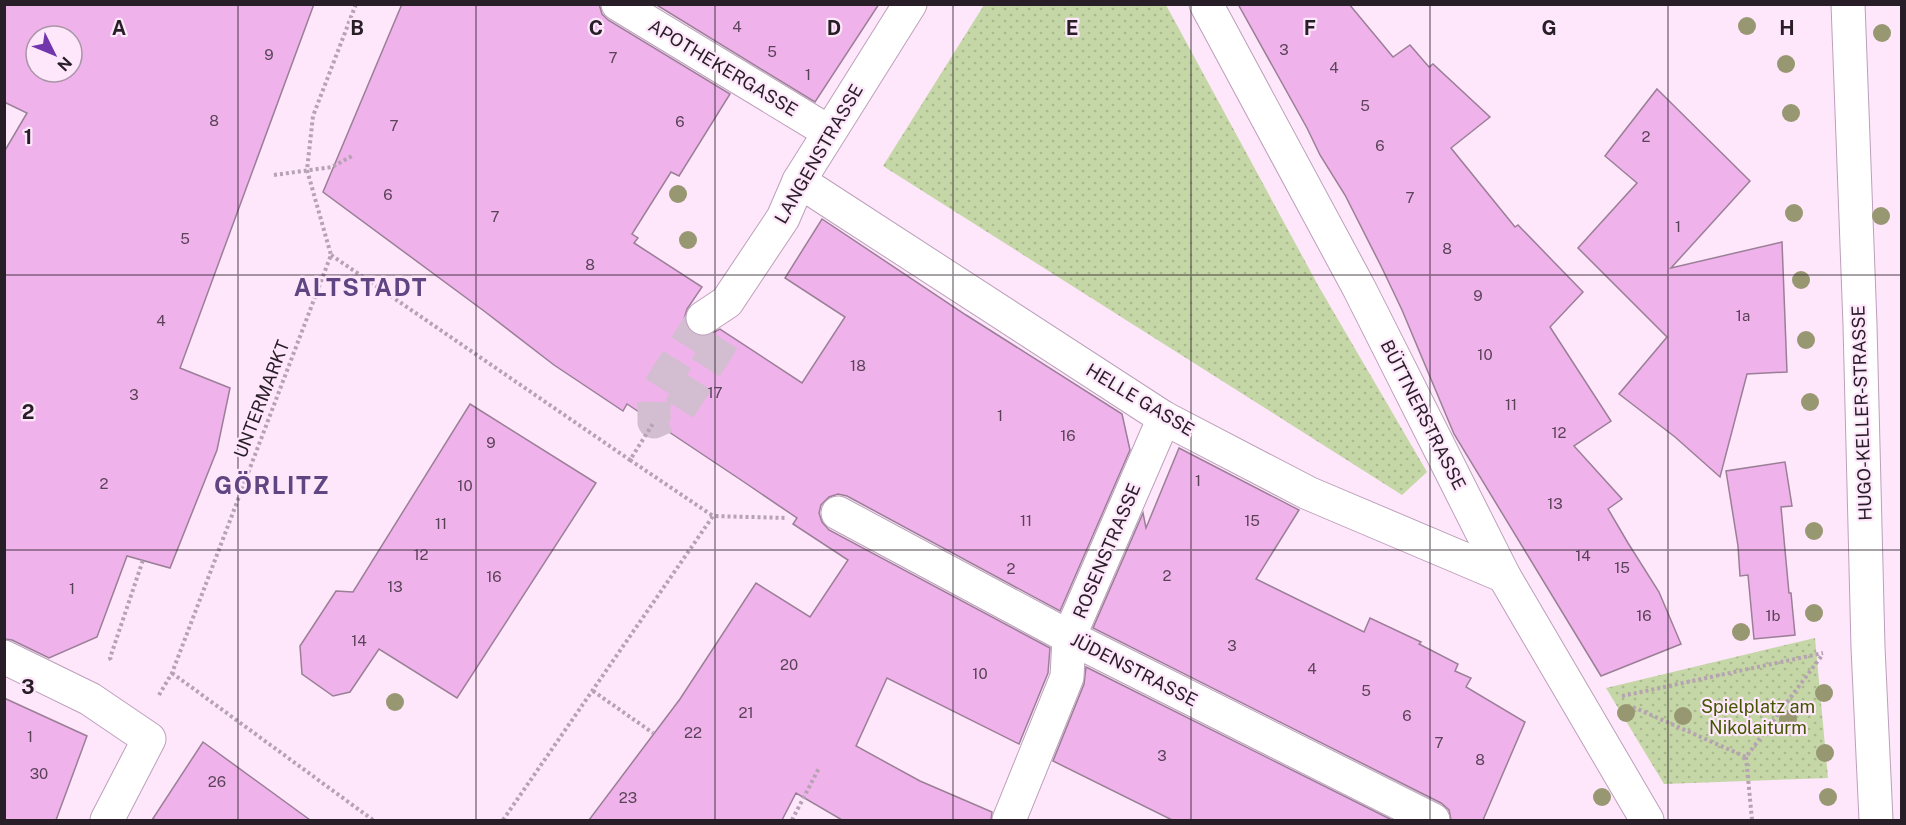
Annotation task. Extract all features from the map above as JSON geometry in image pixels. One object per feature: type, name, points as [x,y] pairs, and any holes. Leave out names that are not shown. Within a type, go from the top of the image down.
[{"type":"street","name":"APOTHEKERGASSE","points":[[618,4],[829,132]]},
{"type":"street","name":"LANGENSTRASSE","points":[[719,318],[783,218],[799,182],[910,4]]},
{"type":"street","name":"BÜTTNERSTRASSE","points":[[1206,4],[1359,288],[1504,576],[1597,704],[1647,820]]},
{"type":"street","name":"HUGO-KELLER-STRASSE","points":[[1848,4],[1860,325],[1868,646],[1876,820]]},
{"type":"street","name":"HELLE GASSE","points":[[799,182],[1164,418],[1308,493],[1504,576]]},
{"type":"street","name":"ROSENSTRASSE","points":[[1009,820],[1067,677],[1069,638],[1164,418]]},
{"type":"street","name":"JÜDENSTRASSE","points":[[838,513],[1069,638],[1433,820]]},
{"type":"street","points":[[4,657],[90,699],[149,739],[107,820]]},
{"type":"path","points":[[356,4],[313,116],[307,170],[331,255],[713,516],[787,518]]},
{"type":"path","points":[[274,175],[332,167],[352,156]]},
{"type":"path","name":"UNTERMARKT","points":[[133,727],[153,705],[172,673],[331,255]]},
{"type":"path","points":[[630,460],[654,422]]},
{"type":"path","points":[[503,820],[713,516]]},
{"type":"path","points":[[117,666],[110,658],[143,560]]},
{"type":"path","points":[[1597,704],[1824,653],[1746,758],[1752,820]]},
{"type":"path","points":[[172,673],[373,820]]},
{"type":"path","points":[[593,691],[653,733]]},
{"type":"path","points":[[1597,704],[1746,758]]},
{"type":"path","points":[[792,820],[819,768]]},
{"type":"green space","points":[[984,5],[1166,5],[1319,287],[1427,472],[1402,495],[883,166]]},
{"type":"green space","name":"Spielplatz am Nikolaiturm","points":[[1815,638],[1828,778],[1664,784],[1606,688]]},
{"type":"building","points":[[4,4],[314,4],[180,368],[230,388],[217,450],[170,568],[127,556],[97,637],[49,658],[12,640],[4,639],[4,152],[27,113],[4,102]]},
{"type":"building","points":[[402,4],[599,4],[602,14],[608,20],[730,94],[679,176],[671,172],[632,234],[638,238],[634,243],[702,287],[687,309],[684,319],[687,328],[694,334],[705,337],[720,329],[802,383],[845,317],[785,278],[822,219],[966,315],[1122,414],[1130,450],[1060,611],[847,496],[838,494],[829,497],[821,505],[819,513],[822,522],[829,530],[1050,648],[1048,673],[1019,744],[887,678],[856,746],[920,781],[992,812],[991,820],[842,820],[796,793],[782,820],[589,820],[680,699],[756,583],[810,617],[848,560],[793,524],[797,518],[627,404],[623,411],[554,365],[323,192]]},
{"type":"building","points":[[655,4],[879,4],[815,102]]},
{"type":"building","points":[[1238,4],[1349,4],[1393,57],[1410,45],[1429,67],[1433,64],[1490,117],[1451,148],[1515,227],[1518,225],[1583,292],[1550,327],[1611,421],[1574,446],[1622,499],[1608,509],[1659,592],[1681,644],[1601,676],[1454,434],[1382,268],[1345,195],[1320,155]]},
{"type":"building","points":[[1657,89],[1750,181],[1671,268],[1782,242],[1787,372],[1747,374],[1720,477],[1675,437],[1619,394],[1667,337],[1578,248],[1637,183],[1605,156]]},
{"type":"building","points":[[470,404],[596,483],[457,698],[379,649],[350,692],[333,696],[302,674],[300,646],[336,591],[353,592]]},
{"type":"building","points":[[1179,448],[1299,510],[1256,579],[1364,632],[1370,618],[1421,642],[1419,644],[1458,664],[1455,671],[1471,678],[1466,687],[1525,722],[1483,820],[1451,820],[1449,810],[1441,803],[1093,628],[1143,513],[1146,528]]},
{"type":"building","points":[[1785,462],[1792,506],[1781,507],[1795,635],[1754,639],[1748,575],[1740,576],[1738,546],[1726,471]]},
{"type":"building","points":[[1086,667],[1392,820],[1172,820],[1053,761],[1084,684]]},
{"type":"building","points":[[4,698],[87,736],[56,820],[4,820]]},
{"type":"building","points":[[203,742],[310,820],[152,820]]},
{"type":"tunnel","points":[[703,318],[654,396],[654,422],[678,411],[727,334]]},
{"type":"district","name":"ALTSTADT","points":[[361,288]]},
{"type":"district","name":"GÖRLITZ","points":[[272,486]]}]
